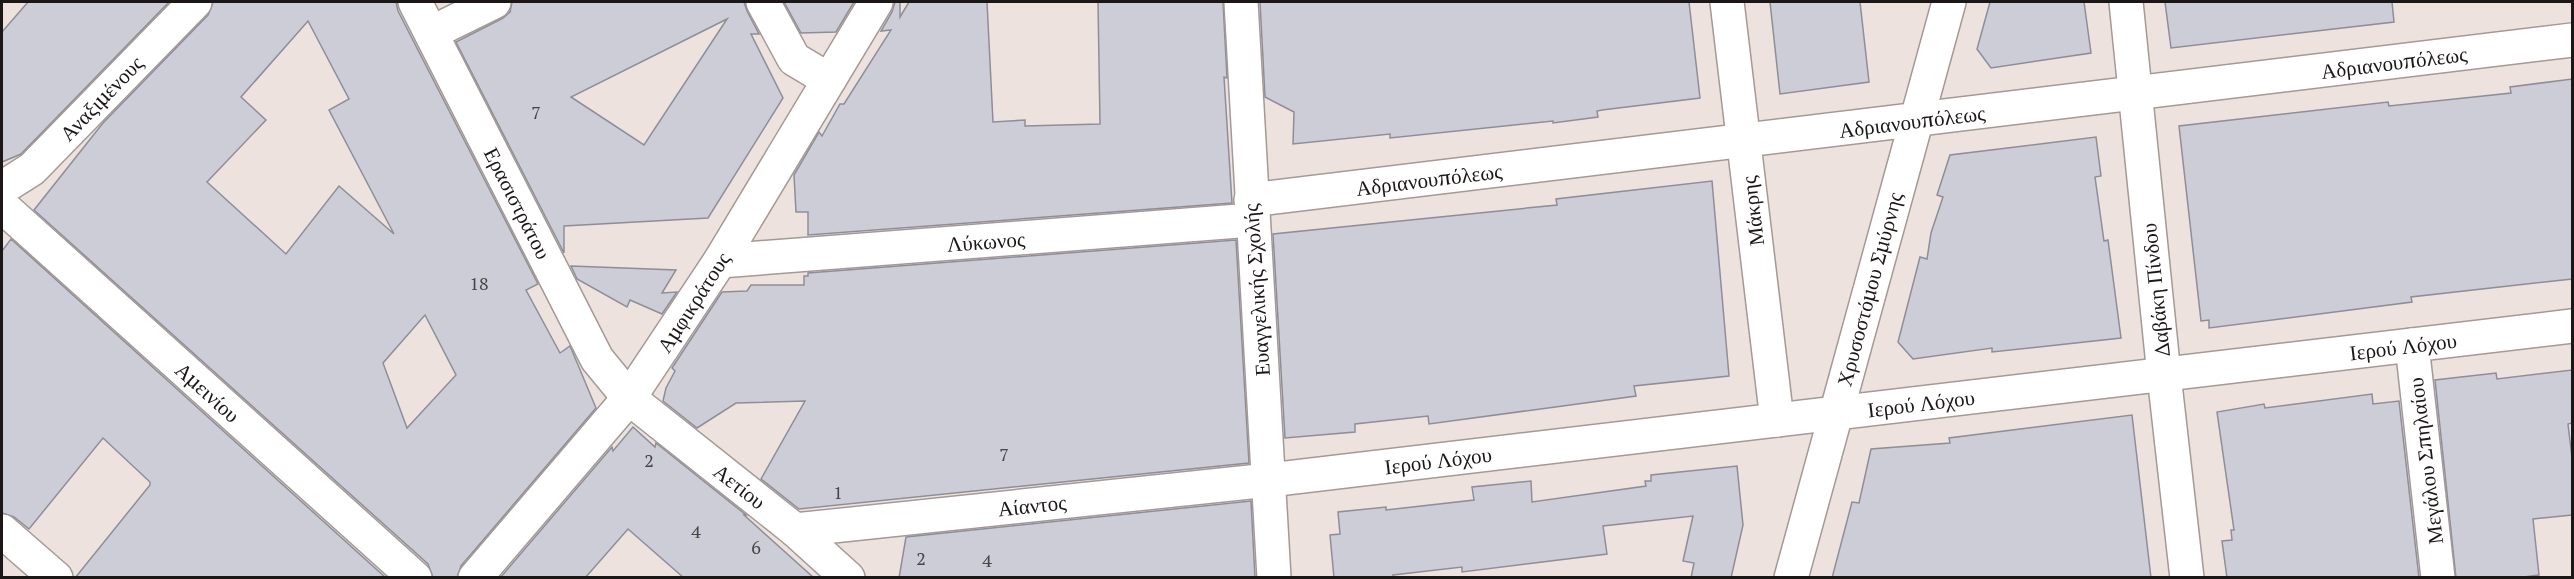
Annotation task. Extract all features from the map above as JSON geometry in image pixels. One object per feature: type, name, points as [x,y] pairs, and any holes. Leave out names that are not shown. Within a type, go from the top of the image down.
[{"type":"street","name":"Αναξιμένους","points":[[2,188],[32,169],[195,2]]},
{"type":"street","name":"Ερασιστράτου","points":[[415,2],[597,359],[629,398]]},
{"type":"street","points":[[431,33],[494,2]]},
{"type":"street","points":[[763,2],[794,59],[829,80]]},
{"type":"street","name":"Αμφικράτους","points":[[475,578],[629,398],[720,261],[876,2]]},
{"type":"street","name":"Ευαγγελικής Σχολής","points":[[1241,2],[1251,210],[1274,578]]},
{"type":"street","name":"Μάκρης","points":[[1727,2],[1777,420]]},
{"type":"street","name":"Χρυσοστόμου Σμύρνης","points":[[1791,578],[1949,2]]},
{"type":"street","name":"Δαβάκη Πίνδου","points":[[2126,2],[2187,578]]},
{"type":"street","name":"Αδριανουπόλεως","points":[[1251,210],[1744,141],[2572,40]]},
{"type":"street","name":"Αμεινίου","points":[[2,206],[414,578]]},
{"type":"street","name":"Λύκωνος","points":[[720,261],[1251,210]]},
{"type":"street","name":"Ιερού Λόχου","points":[[1269,480],[2572,326]]},
{"type":"street","name":"Μεγάλου Σπηλαίου","points":[[2412,345],[2439,578]]},
{"type":"street","name":"Αετίου","points":[[629,398],[795,530],[848,578]]},
{"type":"street","name":"Αίαντος","points":[[795,530],[1269,480]]},
{"type":"street","points":[[2,531],[56,578]]},
{"type":"building","points":[[28,2],[169,2],[21,154],[2,162],[2,32]]},
{"type":"building","points":[[213,2],[396,2],[398,11],[538,284],[526,290],[560,353],[570,346],[596,408],[461,566],[457,578],[433,578],[428,564],[34,210],[103,123],[208,15]],"holes":[[[308,21],[349,99],[329,110],[394,234],[339,186],[286,254],[207,182],[266,120],[241,97]],[[425,315],[456,375],[407,428],[383,363]]]},
{"type":"building","points":[[512,2],[744,2],[759,34],[751,34],[783,98],[708,218],[564,226],[564,253],[456,42],[503,18],[510,12]],"holes":[[[727,19],[644,145],[571,97]]]},
{"type":"building","points":[[784,2],[854,2],[836,32],[801,33]]},
{"type":"building","points":[[895,2],[900,2],[900,17],[909,2],[987,2],[993,122],[1025,120],[1025,126],[1100,124],[1098,2],[1223,2],[1227,78],[1224,77],[1232,203],[808,235],[808,212],[796,212],[794,175],[819,132],[822,136],[840,104],[844,104],[891,30],[881,31]]},
{"type":"building","points":[[1260,2],[1689,2],[1700,98],[1602,110],[1597,111],[1598,117],[1553,123],[1553,121],[1390,138],[1390,134],[1293,144],[1294,112],[1265,97]]},
{"type":"building","points":[[1770,2],[1860,2],[1869,82],[1780,94]]},
{"type":"building","points":[[1990,2],[2084,2],[2091,53],[1991,68],[1977,49]]},
{"type":"building","points":[[2165,2],[2392,2],[2394,22],[2171,48]]},
{"type":"building","points":[[2572,79],[2572,279],[2411,297],[2412,302],[2209,328],[2209,320],[2201,321],[2179,126],[2388,102],[2389,106],[2511,93],[2510,87]]},
{"type":"building","points":[[2096,137],[2101,176],[2095,177],[2104,241],[2108,240],[2121,338],[1992,352],[1992,348],[1913,359],[1898,342],[1920,257],[1927,259],[1931,233],[1943,197],[1937,195],[1950,155]]},
{"type":"building","points":[[1712,181],[1729,376],[1634,386],[1636,396],[1429,424],[1428,416],[1355,424],[1355,432],[1285,438],[1273,234],[1557,205],[1556,199]]},
{"type":"building","points":[[11,239],[386,578],[75,578],[150,485],[150,482],[103,438],[29,529],[14,517],[2,513],[2,251]]},
{"type":"building","points":[[1236,240],[1249,463],[799,509],[761,479],[805,401],[736,403],[697,428],[663,401],[666,388],[675,371],[672,368],[722,292],[747,291],[751,285],[804,285],[804,276],[808,276],[808,273]]},
{"type":"building","points":[[571,266],[676,270],[662,293],[677,292],[662,314],[630,300],[627,307],[577,279]]},
{"type":"building","points":[[2572,370],[2572,423],[2568,424],[2572,458],[2572,515],[2533,519],[2539,575],[2516,578],[2456,578],[2435,380],[2496,373],[2497,379]]},
{"type":"building","points":[[2372,394],[2373,404],[2399,401],[2419,578],[2227,578],[2222,541],[2232,540],[2231,530],[2234,530],[2217,412],[2264,404],[2265,408]]},
{"type":"building","points":[[2132,415],[2151,578],[1832,578],[1852,502],[1859,503],[1871,449],[1950,443],[1949,438]]},
{"type":"building","points":[[633,427],[655,447],[656,443],[746,515],[744,515],[814,578],[684,578],[628,529],[585,578],[500,578],[612,447],[613,451]]},
{"type":"building","points":[[1737,466],[1743,525],[1731,578],[1691,578],[1694,563],[1683,561],[1693,516],[1603,526],[1607,554],[1462,572],[1462,567],[1393,575],[1393,578],[1334,578],[1330,535],[1340,534],[1338,512],[1386,507],[1386,510],[1474,500],[1472,487],[1531,481],[1532,502],[1646,486],[1645,481],[1651,481],[1651,475]]},
{"type":"building","points":[[1251,501],[1255,578],[899,578],[906,537]]}]
